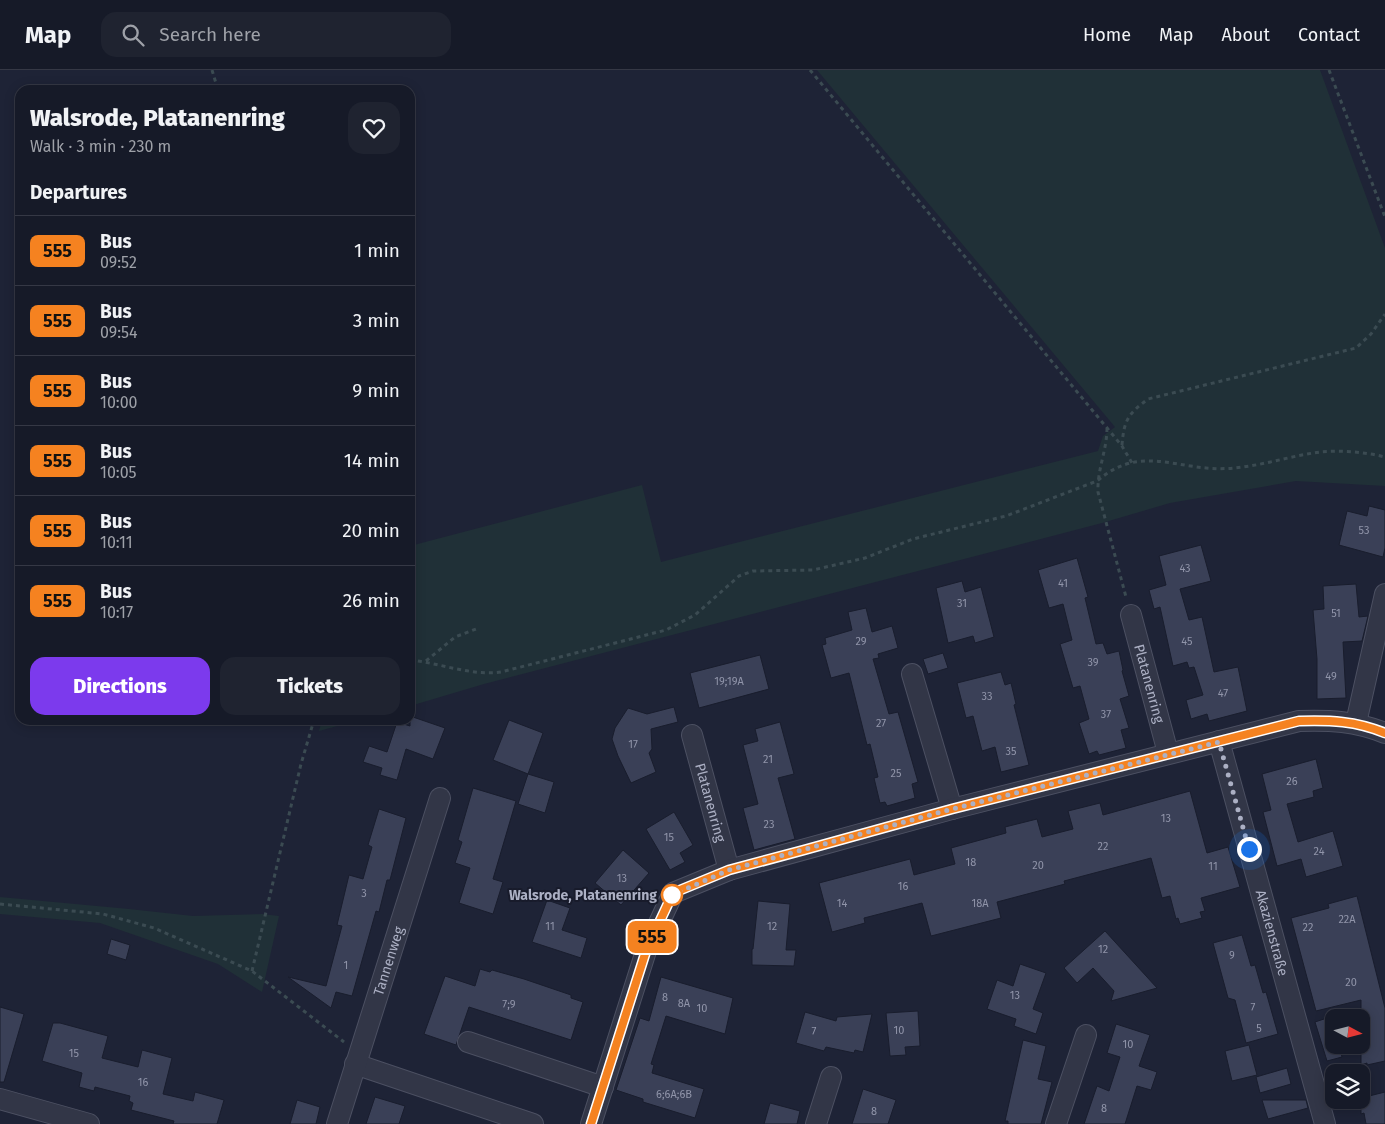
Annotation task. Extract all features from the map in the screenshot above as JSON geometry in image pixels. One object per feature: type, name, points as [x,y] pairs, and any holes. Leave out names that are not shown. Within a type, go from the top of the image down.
[{"type":"street","points":[[1356,723],[1385,594]]},
{"type":"street","name":"Platanenring","points":[[1131,615],[1168,753]]},
{"type":"street","points":[[912,674],[952,809]]},
{"type":"street","points":[[592,1124],[646,951],[673,893],[729,870],[952,809],[1299,721],[1333,720],[1356,723],[1385,733]]},
{"type":"street","name":"Platanenring","points":[[692,735],[729,870]]},
{"type":"street","name":"Akazienstraße","points":[[1219,742],[1325,1124]]},
{"type":"street","name":"Tannenweg","points":[[337,1124],[440,798]]},
{"type":"street","points":[[1056,1124],[1086,1035]]},
{"type":"street","points":[[468,1042],[603,1087]]},
{"type":"street","points":[[356,1059],[533,1124]]},
{"type":"street","points":[[816,1124],[831,1077]]},
{"type":"street","points":[[0,1099],[89,1124]]},
{"type":"path","points":[[212,70],[216,85]]},
{"type":"path","points":[[810,70],[1107,427],[1132,463]]},
{"type":"path","points":[[1329,70],[1385,216]]},
{"type":"path","points":[[1122,446],[1123,429],[1132,411],[1148,399],[1356,348],[1371,334],[1385,314]]},
{"type":"path","points":[[1107,427],[1106,445],[1097,481],[1098,492],[1131,615]]},
{"type":"path","points":[[415,661],[473,672],[500,672],[666,630],[695,615],[739,576],[752,571],[813,570],[865,558],[913,539],[1006,516],[1097,481],[1109,471],[1132,463],[1166,462],[1207,468],[1237,468],[1321,452],[1369,453],[1385,457]]},
{"type":"path","points":[[426,662],[455,637],[476,629]]},
{"type":"path","points":[[252,971],[301,764],[313,725]]},
{"type":"path","points":[[0,904],[103,914],[154,928],[252,971],[356,1059]]},
{"type":"shaded area","points":[[817,70],[1320,70],[1385,248],[1385,486],[1296,481],[1170,503],[1102,523],[484,684],[415,705],[415,545],[642,485],[661,562],[1098,451],[1103,436],[1115,427]]},
{"type":"shaded area","points":[[321,725],[341,725],[319,731]]},
{"type":"shaded area","points":[[0,897],[193,916],[262,914],[279,916],[262,992],[218,964],[100,923],[0,914]]},
{"type":"building","points":[[1369,506],[1385,510],[1385,548],[1383,557],[1339,545],[1347,511],[1367,516]]},
{"type":"building","points":[[1201,545],[1211,581],[1180,589],[1189,620],[1202,617],[1214,672],[1238,667],[1247,711],[1209,721],[1207,714],[1191,719],[1186,700],[1203,695],[1194,667],[1189,668],[1187,662],[1173,666],[1160,607],[1154,609],[1149,590],[1166,585],[1159,556]]},
{"type":"building","points":[[1077,558],[1088,597],[1085,598],[1096,644],[1103,643],[1107,654],[1119,651],[1129,696],[1120,699],[1129,728],[1121,730],[1126,748],[1099,755],[1097,751],[1089,754],[1079,723],[1089,719],[1080,686],[1073,688],[1060,644],[1072,640],[1063,604],[1049,608],[1038,570]]},
{"type":"building","points":[[962,581],[965,592],[981,587],[994,637],[975,643],[973,636],[948,643],[936,588]]},
{"type":"building","points":[[1356,584],[1359,617],[1368,616],[1362,641],[1343,642],[1346,698],[1317,699],[1317,659],[1313,610],[1324,609],[1323,586]]},
{"type":"building","points":[[866,608],[872,632],[892,626],[898,648],[878,654],[879,658],[873,659],[889,714],[898,712],[918,782],[912,784],[915,798],[887,806],[885,802],[880,803],[874,778],[878,777],[870,744],[867,745],[849,673],[831,678],[822,645],[826,644],[825,638],[852,630],[848,612]]},
{"type":"building","points":[[943,653],[948,668],[928,674],[923,659]]},
{"type":"building","points":[[760,655],[769,689],[699,708],[690,673]]},
{"type":"building","points":[[1001,672],[1005,685],[1011,683],[1016,704],[1014,705],[1029,765],[1001,772],[995,747],[982,751],[973,716],[966,718],[957,683]]},
{"type":"building","points":[[674,707],[678,722],[651,729],[652,749],[649,753],[656,772],[631,783],[612,739],[615,728],[628,708],[647,714]]},
{"type":"building","points":[[415,718],[445,728],[433,759],[406,749],[397,780],[380,775],[382,768],[363,762],[369,746],[387,752],[396,725],[415,725]]},
{"type":"building","points":[[509,720],[543,733],[528,774],[493,760]]},
{"type":"building","points":[[780,722],[794,774],[778,778],[795,839],[754,850],[743,808],[758,804],[743,745],[758,741],[755,729]]},
{"type":"building","points":[[1316,759],[1323,788],[1313,791],[1314,797],[1287,804],[1298,842],[1333,831],[1343,866],[1306,877],[1301,859],[1277,866],[1263,812],[1271,810],[1262,774]]},
{"type":"building","points":[[528,774],[554,782],[545,813],[518,804]]},
{"type":"building","points":[[473,788],[516,801],[493,879],[503,882],[493,914],[459,903],[470,868],[455,863],[462,842],[458,840]]},
{"type":"building","points":[[1190,791],[1207,853],[1228,847],[1240,887],[1201,898],[1205,911],[1200,912],[1202,918],[1180,924],[1178,918],[1176,919],[1170,896],[1162,898],[1151,858],[1064,881],[1065,884],[997,902],[1001,918],[931,936],[922,903],[864,918],[865,923],[832,932],[819,883],[910,859],[914,875],[955,864],[951,848],[1006,833],[1005,827],[1037,819],[1042,837],[1073,829],[1068,811],[1100,803],[1103,815]]},
{"type":"building","points":[[379,809],[406,818],[390,880],[387,880],[379,912],[376,911],[352,996],[336,992],[331,1008],[288,977],[326,986],[342,926],[337,925],[349,875],[363,879],[372,847],[368,845]]},
{"type":"building","points":[[674,812],[693,845],[680,853],[685,862],[670,870],[646,829]]},
{"type":"building","points":[[623,850],[649,873],[621,905],[595,883]]},
{"type":"building","points":[[1357,896],[1385,1008],[1385,1061],[1361,1064],[1361,1054],[1370,1054],[1370,1009],[1361,1009],[1361,1000],[1316,1011],[1291,918],[1329,908],[1328,904]]},
{"type":"building","points":[[547,900],[570,908],[562,930],[587,938],[581,958],[532,942]]},
{"type":"building","points":[[758,901],[790,904],[786,950],[796,950],[794,966],[752,965]]},
{"type":"building","points":[[1105,931],[1157,988],[1111,1001],[1114,991],[1093,968],[1077,983],[1064,968]]},
{"type":"building","points":[[1242,935],[1251,966],[1255,965],[1263,993],[1266,992],[1278,1034],[1246,1043],[1235,1000],[1228,998],[1213,943]]},
{"type":"building","points":[[111,939],[130,945],[126,960],[107,954]]},
{"type":"building","points":[[1020,964],[1046,973],[1033,1009],[1043,1013],[1036,1034],[1014,1026],[1016,1019],[987,1009],[997,980],[1013,986]]},
{"type":"building","points":[[480,969],[490,972],[492,970],[524,979],[571,995],[571,998],[583,1002],[571,1040],[469,1007],[456,1045],[424,1034],[445,976],[475,986]]},
{"type":"building","points":[[661,977],[733,998],[725,1034],[666,1016],[651,1064],[654,1065],[652,1073],[704,1089],[695,1118],[643,1102],[643,1099],[616,1090],[640,1018],[649,1021]]},
{"type":"building","points":[[0,1007],[24,1014],[4,1082],[0,1082]]},
{"type":"building","points":[[918,1011],[920,1046],[905,1047],[906,1055],[890,1056],[886,1013]]},
{"type":"building","points":[[805,1012],[836,1021],[837,1017],[872,1014],[863,1052],[855,1050],[854,1053],[826,1047],[824,1051],[796,1043]]},
{"type":"building","points":[[1325,1019],[1325,1054],[1341,1054],[1342,1057],[1327,1061],[1315,1022]]},
{"type":"building","points":[[53,1023],[60,1023],[108,1036],[102,1058],[138,1067],[142,1050],[172,1058],[163,1094],[193,1101],[195,1092],[224,1100],[217,1124],[173,1124],[174,1121],[131,1110],[133,1103],[129,1101],[130,1096],[95,1087],[94,1091],[79,1087],[82,1073],[42,1061]]},
{"type":"building","points":[[1116,1024],[1150,1035],[1139,1066],[1157,1072],[1151,1090],[1137,1086],[1125,1124],[1084,1124],[1097,1086],[1109,1091],[1120,1057],[1107,1053]]},
{"type":"building","points":[[1023,1040],[1046,1046],[1038,1079],[1052,1082],[1041,1124],[1008,1124],[1008,1121],[1005,1121]]},
{"type":"building","points":[[1249,1045],[1257,1075],[1232,1081],[1225,1051]]},
{"type":"building","points":[[1287,1068],[1291,1084],[1260,1093],[1256,1077]]},
{"type":"building","points":[[863,1089],[896,1100],[888,1124],[852,1124]]},
{"type":"building","points":[[1385,1092],[1385,1124],[1366,1124],[1364,1113],[1361,1114],[1361,1109],[1370,1109],[1370,1096]]},
{"type":"building","points":[[375,1097],[405,1106],[399,1124],[366,1124]]},
{"type":"building","points":[[297,1100],[320,1107],[316,1124],[290,1124]]},
{"type":"building","points":[[1262,1100],[1306,1100],[1308,1108],[1268,1119]]},
{"type":"building","points":[[770,1103],[800,1111],[797,1124],[764,1124]]},
{"type":"bus line","name":"555","points":[[591,1124],[646,951],[673,893],[729,870],[952,809],[1299,721],[1333,720],[1356,723],[1385,733]]},
{"type":"place","name":"Walsrode, Platanenring","points":[[672,895]]},
{"type":"route","points":[[672,895],[729,870],[952,809],[1168,753],[1219,742],[1249,849]]}]
